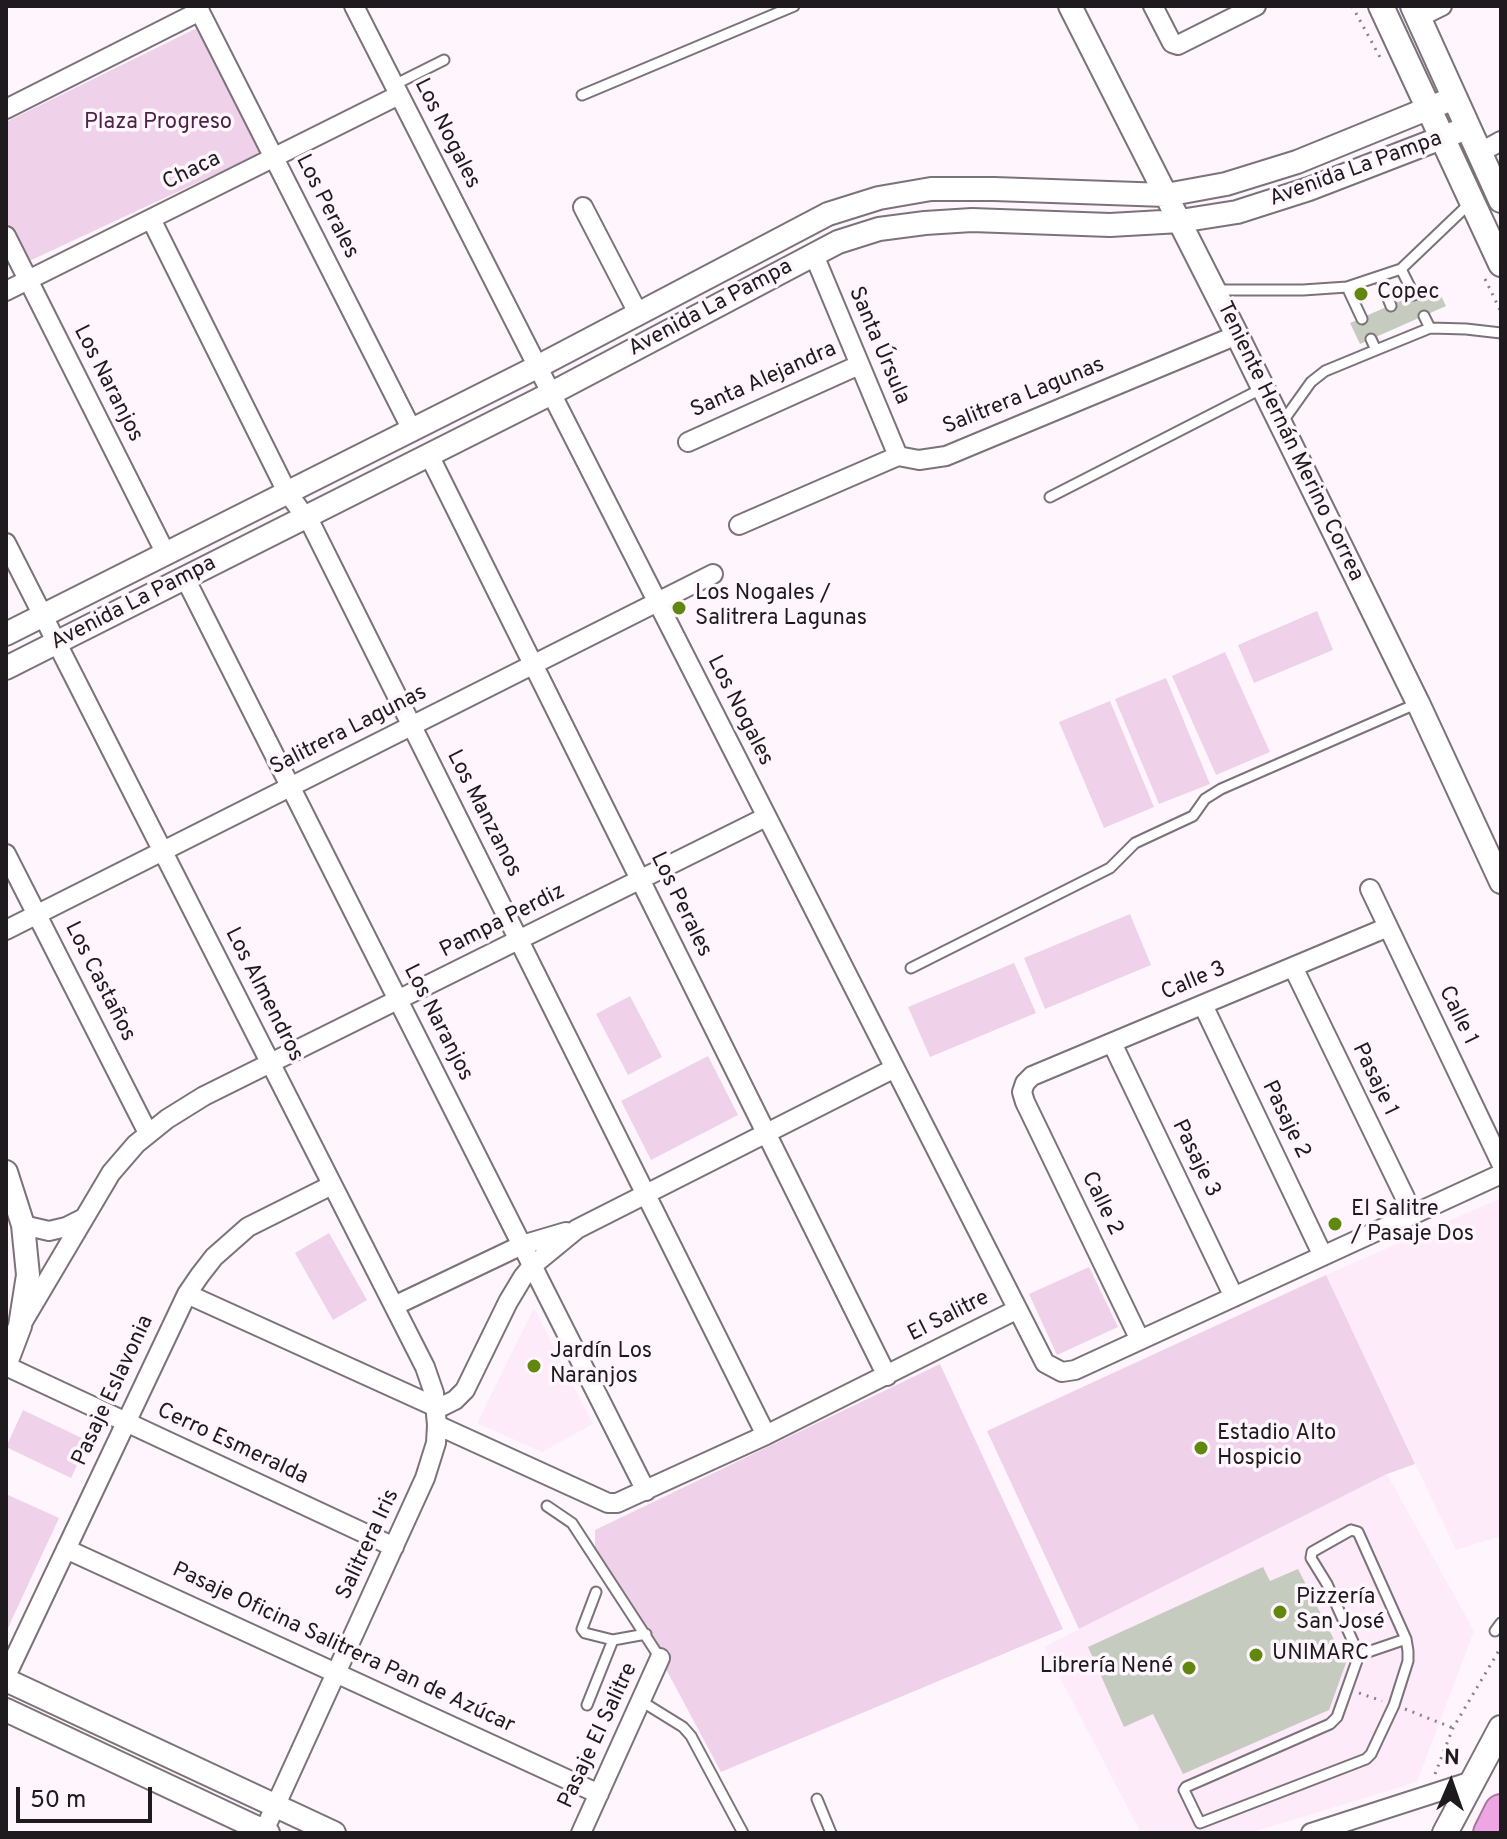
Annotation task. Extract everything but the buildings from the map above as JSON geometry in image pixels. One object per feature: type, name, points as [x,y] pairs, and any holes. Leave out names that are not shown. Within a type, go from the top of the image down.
[{"type":"highway","points":[[1490,1833],[1501,1811]]},
{"type":"main road","points":[[1381,6],[1501,264]]},
{"type":"main road","points":[[1415,12],[1501,200]]},
{"type":"main road","points":[[1445,1833],[1501,1728]]},
{"type":"street","name":"Los Nogales","points":[[354,6],[1016,1310]]},
{"type":"street","name":"Teniente Hernán Merino Correa","points":[[1070,6],[1237,335],[1500,877]]},
{"type":"street","points":[[1156,12],[1172,43],[1178,45],[1256,6]]},
{"type":"street","points":[[1415,12],[1442,6]]},
{"type":"street","points":[[6,109],[199,9]]},
{"type":"street","name":"Los Perales","points":[[199,9],[412,430]]},
{"type":"street","name":"Chaca","points":[[6,291],[274,158],[397,90]]},
{"type":"street","name":"Avenida La Pampa","points":[[6,634],[537,367],[828,214],[879,198],[931,189],[1166,195],[1226,184],[1297,162],[1454,98]]},
{"type":"street","name":"Avenida La Pampa","points":[[6,668],[550,394],[838,242],[879,229],[925,223],[972,220],[1110,225],[1180,221],[1237,212],[1309,189],[1467,128]]},
{"type":"street","points":[[1479,153],[1501,141]]},
{"type":"street","points":[[583,207],[638,313]]},
{"type":"street","name":"Los Manzanos","points":[[151,219],[287,492],[307,517],[766,1435]]},
{"type":"street","name":"Los Naranjos","points":[[6,236],[166,554]]},
{"type":"street","name":"Santa Úrsula","points":[[814,255],[898,456]]},
{"type":"street","name":"Salitrera Lagunas","points":[[739,525],[898,456],[919,460],[946,456],[1237,335]]},
{"type":"street","name":"Santa Alejandra","points":[[688,442],[859,365]]},
{"type":"street","name":"Los Perales","points":[[429,455],[887,1376]]},
{"type":"street","name":"Los Almendros","points":[[6,543],[425,1367],[437,1416],[434,1452],[425,1478]]},
{"type":"street","name":"Salitrera Lagunas","points":[[6,930],[713,574]]},
{"type":"street","name":"Los Naranjos","points":[[185,578],[646,1491]]},
{"type":"street","name":"Pampa Perdiz","points":[[20,1326],[111,1173],[148,1133],[194,1102],[766,817]]},
{"type":"street","name":"Los Castaños","points":[[6,854],[148,1133]]},
{"type":"street","name":"Calle 1","points":[[1370,889],[1501,1163]]},
{"type":"street","name":"Calle 3","points":[[1023,1087],[1032,1076],[1388,927]]},
{"type":"street","name":"Pasaje 1","points":[[1293,967],[1413,1214]]},
{"type":"street","name":"Pasaje 2","points":[[1203,1005],[1323,1256]]},
{"type":"street","name":"Pasaje 3","points":[[1112,1043],[1234,1297]]},
{"type":"street","points":[[394,1306],[522,1245],[577,1229],[893,1069]]},
{"type":"street","name":"Calle 2","points":[[1023,1087],[1025,1102],[1140,1340]]},
{"type":"street","points":[[6,1172],[23,1225],[28,1275],[20,1326],[6,1364]]},
{"type":"street","name":"El Salitre","points":[[187,1294],[608,1503],[617,1503],[766,1435],[1016,1310],[1041,1358],[1055,1370],[1075,1370],[1501,1174]]},
{"type":"street","name":"Pasaje Eslavonia","points":[[6,1678],[187,1294],[214,1257],[248,1227],[332,1185]]},
{"type":"street","points":[[23,1225],[40,1230],[58,1230],[82,1219]]},
{"type":"street","points":[[437,1416],[465,1390],[508,1302],[532,1266],[577,1229]]},
{"type":"street","name":"Cerro Esmeralda","points":[[6,1364],[394,1547]]},
{"type":"street","name":"Salitrera Iris","points":[[276,1806],[425,1478]]},
{"type":"street","name":"Pasaje Oficina Salitrera Pan de Azúcar","points":[[66,1549],[599,1794]]},
{"type":"street","name":"Pasaje El Salitre","points":[[581,1833],[660,1658]]},
{"type":"street","points":[[6,1678],[334,1833]]},
{"type":"street","points":[[6,1710],[265,1832],[276,1806]]},
{"type":"street","points":[[1311,1833],[1472,1781]]},
{"type":"lane","points":[[582,95],[794,6]]},
{"type":"lane","points":[[397,90],[444,60]]},
{"type":"lane","points":[[1214,290],[1347,287],[1380,278],[1401,269],[1471,201]]},
{"type":"lane","points":[[1401,269],[1414,295]]},
{"type":"lane","points":[[1380,278],[1391,306]]},
{"type":"lane","points":[[1347,287],[1362,319]]},
{"type":"lane","points":[[1424,316],[1430,328]]},
{"type":"lane","points":[[1399,327],[1405,338]]},
{"type":"lane","points":[[1281,425],[1311,382],[1325,371],[1430,328],[1501,333]]},
{"type":"lane","points":[[1371,339],[1376,350]]},
{"type":"lane","points":[[1050,497],[1263,388]]},
{"type":"lane","points":[[911,968],[1110,868],[1135,843],[1193,816],[1205,799],[1221,789],[1418,703]]},
{"type":"lane","points":[[547,1506],[572,1523],[660,1658]]},
{"type":"lane","points":[[1351,1530],[1358,1532],[1406,1639],[1408,1661],[1394,1705],[1371,1754],[1366,1759],[1202,1828],[1184,1790],[1186,1787],[1330,1724],[1337,1717],[1359,1655],[1327,1584],[1311,1558],[1312,1552],[1351,1530]]},
{"type":"lane","points":[[596,1592],[582,1629],[585,1633],[613,1640],[646,1634]]},
{"type":"lane","points":[[1359,1655],[1406,1639]]},
{"type":"lane","points":[[587,1705],[613,1640]]},
{"type":"lane","points":[[641,1701],[683,1727],[691,1736],[743,1833]]},
{"type":"lane","points":[[817,1799],[831,1833]]},
{"type":"path","points":[[1425,1796],[1453,1728],[1501,1647]]},
{"type":"shaded area","points":[[1501,1198],[1501,1536],[1456,1550],[1326,1275]]},
{"type":"shaded area","name":"Jardín Los Naranjos","points":[[534,1308],[593,1424],[542,1452],[477,1423]]},
{"type":"shaded area","points":[[1387,1474],[1474,1631],[1417,1782],[1250,1833],[1141,1833],[1044,1647]]},
{"type":"green space","name":"Plaza Progreso","points":[[199,27],[261,153],[25,263],[6,226],[6,122]]},
{"type":"green space","points":[[1317,611],[1333,650],[1254,683],[1238,645]]},
{"type":"green space","points":[[1225,652],[1270,752],[1216,775],[1172,676]]},
{"type":"green space","points":[[1166,678],[1210,784],[1159,804],[1115,699]]},
{"type":"green space","points":[[1110,701],[1154,807],[1104,828],[1059,722]]},
{"type":"green space","points":[[1130,914],[1151,965],[1045,1009],[1024,958]]},
{"type":"green space","points":[[1014,963],[1036,1013],[930,1057],[908,1007]]},
{"type":"green space","points":[[630,996],[662,1057],[628,1075],[596,1014]]},
{"type":"green space","points":[[708,1056],[738,1115],[651,1160],[621,1101]]},
{"type":"green space","points":[[329,1233],[367,1300],[333,1320],[295,1253]]},
{"type":"green space","points":[[1089,1267],[1118,1327],[1057,1355],[1029,1294]]},
{"type":"green space","name":"Estadio Alto Hospicio","points":[[1326,1275],[1415,1464],[1387,1474],[1079,1629],[987,1431]]},
{"type":"green space","points":[[940,1364],[1063,1629],[721,1772],[660,1658],[595,1548],[595,1530]]},
{"type":"green space","points":[[23,1410],[88,1441],[71,1478],[6,1447]]},
{"type":"green space","points":[[6,1494],[59,1518],[6,1632]]},
{"type":"place","name":"Copec","points":[[1361,294]]},
{"type":"place","name":"Los Nogales / Salitrera Lagunas","points":[[679,608]]},
{"type":"place","name":"El Salitre / Pasaje Dos","points":[[1335,1224]]},
{"type":"place","name":"Jardín Los Naranjos","points":[[534,1366]]},
{"type":"place","name":"Estadio Alto Hospicio","points":[[1201,1448]]},
{"type":"place","name":"Pizzería San José","points":[[1280,1612]]},
{"type":"place","name":"UNIMARC","points":[[1256,1655]]},
{"type":"place","name":"Librería Nené","points":[[1189,1668]]}]
